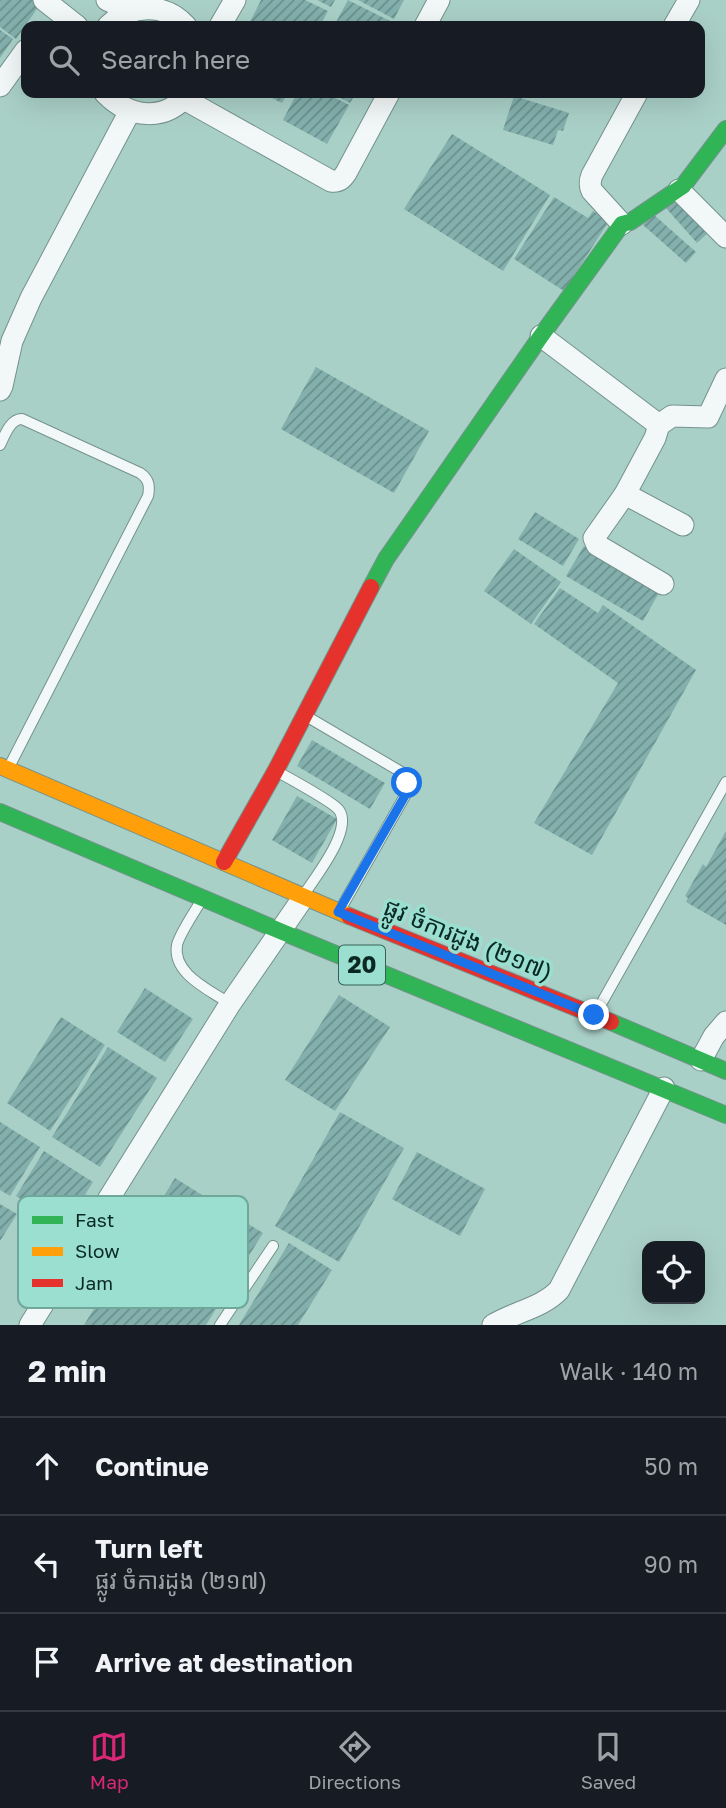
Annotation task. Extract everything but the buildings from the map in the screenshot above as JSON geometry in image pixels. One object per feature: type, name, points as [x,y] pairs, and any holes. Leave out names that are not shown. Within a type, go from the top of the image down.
[{"type":"main road","points":[[223,862],[276,771],[386,559],[622,224],[630,222],[679,190],[726,129]]},
{"type":"main road","name":"ផ្លូវ ចំការដូង (២១៧)","points":[[4,768],[303,898],[726,1071]]},
{"type":"main road","name":"20","points":[[0,812],[726,1115]]},
{"type":"street","points":[[107,0],[131,11]]},
{"type":"street","points":[[223,21],[235,0]]},
{"type":"street","points":[[428,21],[439,0]]},
{"type":"street","points":[[677,21],[689,0]]},
{"type":"street","points":[[113,21],[131,11],[148,8],[164,10],[181,21]]},
{"type":"street","points":[[52,9],[70,21]]},
{"type":"street","points":[[0,86],[21,57]]},
{"type":"street","points":[[110,98],[130,111],[144,114],[158,113],[183,98]]},
{"type":"street","points":[[189,98],[336,182],[342,180],[386,98]]},
{"type":"street","points":[[622,224],[592,191],[590,181],[635,98]]},
{"type":"street","points":[[0,390],[6,347],[130,111]]},
{"type":"street","points":[[679,190],[726,237]]},
{"type":"street","points":[[541,336],[659,425]]},
{"type":"street","points":[[663,584],[597,545],[595,535],[625,494],[655,438],[659,425],[672,416],[708,417],[726,379]]},
{"type":"street","points":[[625,494],[684,525]]},
{"type":"street","points":[[110,1196],[230,1004],[303,898]]},
{"type":"street","points":[[701,1060],[714,1036],[726,1023]]},
{"type":"street","points":[[492,1325],[550,1300],[559,1290],[664,1088]]},
{"type":"street","points":[[30,1325],[41,1308]]},
{"type":"lane","points":[[0,445],[12,423],[22,419],[140,473],[145,476],[150,490],[4,768]]},
{"type":"lane","points":[[305,716],[404,773],[407,783],[406,794],[338,912]]},
{"type":"lane","points":[[276,771],[338,809],[343,821],[341,835],[303,898]]},
{"type":"lane","points":[[594,1015],[726,782]]},
{"type":"lane","points":[[202,898],[177,944],[177,960],[184,973],[230,1004]]},
{"type":"lane","points":[[248,1283],[273,1246]]},
{"type":"lane","points":[[220,1325],[231,1308]]},
{"type":"traffic: fast","points":[[371,587],[386,559],[622,224],[630,222],[683,186],[726,129]]},
{"type":"traffic: fast","points":[[0,812],[726,1115]]},
{"type":"traffic: fast","points":[[611,1022],[726,1071]]},
{"type":"traffic: slow","points":[[0,766],[349,916]]},
{"type":"traffic: jam","points":[[224,862],[276,770],[371,587]]},
{"type":"traffic: jam","points":[[349,916],[611,1022]]},
{"type":"route","points":[[407,783],[406,794],[338,912],[594,1015]]}]
